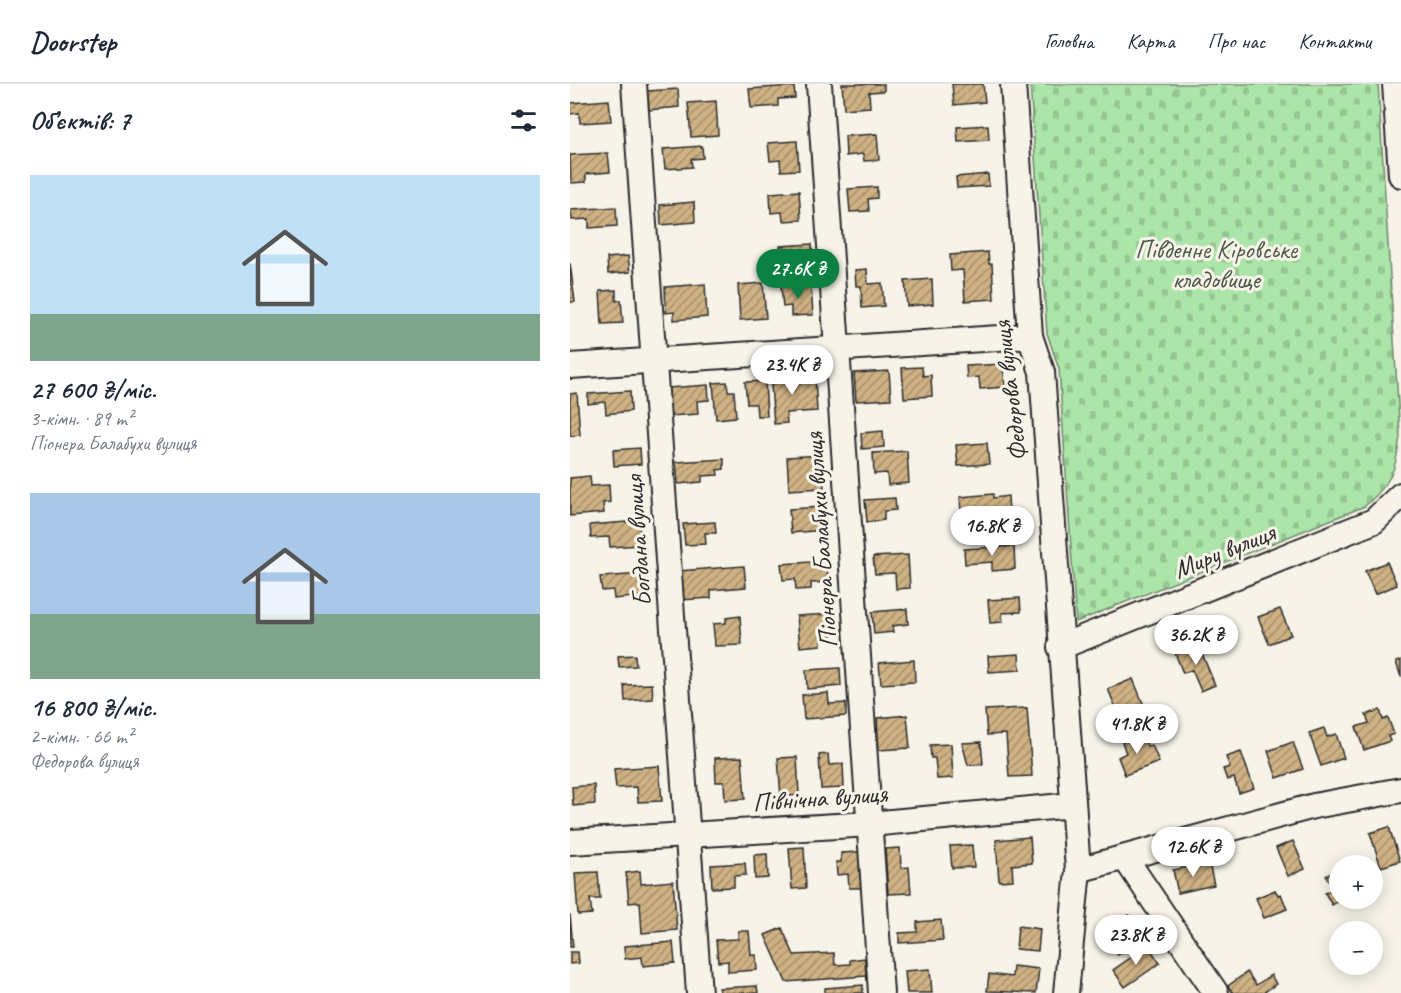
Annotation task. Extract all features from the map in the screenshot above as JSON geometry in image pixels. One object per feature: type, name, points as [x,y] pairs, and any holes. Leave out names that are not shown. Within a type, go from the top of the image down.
[{"type":"street","name":"Богдана вулиця","points":[[634,84],[699,993]]},
{"type":"street","name":"Піонера Балабухи вулиця","points":[[819,84],[881,993]]},
{"type":"street","name":"Федорова вулиця","points":[[1013,84],[1030,336],[1042,372],[1060,647],[1078,870],[1066,993]]},
{"type":"street","points":[[1395,84],[1401,175]]},
{"type":"street","points":[[570,366],[1030,336]]},
{"type":"street","name":"Миру вулиця","points":[[1060,647],[1374,521],[1400,497]]},
{"type":"street","points":[[1078,870],[1314,807],[1401,790]]},
{"type":"street","name":"Північна вулиця","points":[[570,842],[870,824],[1073,805]]},
{"type":"street","points":[[1125,858],[1215,993]]},
{"type":"green space","name":"Південне Кіровське кладовище","points":[[1030,84],[1378,84],[1400,436],[1391,476],[1365,506],[1076,622],[1059,369],[1047,333]]},
{"type":"building","points":[[842,84],[884,84],[884,91],[869,92],[870,107],[844,109]]},
{"type":"building","points":[[952,84],[983,84],[985,102],[954,105]]},
{"type":"building","points":[[794,86],[795,98],[778,99],[778,106],[751,108],[749,89]]},
{"type":"building","points":[[678,89],[679,107],[649,110],[647,91]]},
{"type":"building","points":[[609,100],[611,121],[580,123],[579,113],[570,114],[570,103]]},
{"type":"building","points":[[716,101],[718,135],[691,137],[688,103]]},
{"type":"building","points":[[988,125],[989,140],[958,142],[957,127]]},
{"type":"building","points":[[877,134],[879,160],[864,161],[863,154],[846,156],[845,136]]},
{"type":"building","points":[[797,141],[799,170],[781,171],[780,160],[770,161],[768,143]]},
{"type":"building","points":[[702,146],[703,158],[691,159],[692,167],[665,169],[663,149]]},
{"type":"building","points":[[608,153],[610,172],[586,174],[586,182],[571,183],[570,155]]},
{"type":"building","points":[[988,174],[989,186],[957,188],[956,177]]},
{"type":"building","points":[[877,187],[877,198],[868,199],[869,211],[850,212],[848,189]]},
{"type":"building","points":[[799,191],[801,220],[783,221],[782,212],[771,213],[770,193]]},
{"type":"building","points":[[694,202],[695,222],[661,225],[660,205]]},
{"type":"building","points":[[616,207],[617,226],[589,228],[589,219],[572,220],[571,210]]},
{"type":"building","points":[[812,244],[814,267],[782,270],[780,246]]},
{"type":"building","points":[[988,252],[989,264],[992,264],[994,299],[965,301],[963,270],[951,271],[950,255]]},
{"type":"building","points":[[628,256],[630,272],[608,274],[607,258]]},
{"type":"building","points":[[570,263],[575,302],[570,302]]},
{"type":"building","points":[[867,269],[868,284],[882,283],[884,306],[862,308],[861,286],[856,286],[855,270]]},
{"type":"building","points":[[932,279],[933,304],[907,306],[905,281]]},
{"type":"building","points":[[763,283],[766,318],[740,320],[738,285]]},
{"type":"building","points":[[705,284],[707,317],[674,320],[674,312],[666,313],[665,287]]},
{"type":"building","points":[[811,285],[813,315],[791,316],[791,306],[783,307],[781,287]]},
{"type":"building","points":[[616,290],[616,301],[621,300],[623,323],[602,324],[600,291]]},
{"type":"building","points":[[1003,364],[1005,387],[980,389],[979,377],[967,378],[966,366]]},
{"type":"building","points":[[922,367],[923,376],[931,375],[932,396],[904,398],[902,368]]},
{"type":"building","points":[[780,371],[780,380],[815,377],[817,411],[786,413],[787,423],[774,424],[770,372]]},
{"type":"building","points":[[889,371],[891,399],[856,401],[854,373]]},
{"type":"building","points":[[765,381],[767,416],[757,416],[756,404],[747,404],[745,382]]},
{"type":"building","points":[[727,382],[728,391],[734,391],[736,417],[716,419],[713,383]]},
{"type":"building","points":[[708,385],[709,400],[697,401],[698,414],[670,416],[668,388]]},
{"type":"building","points":[[630,391],[631,411],[606,414],[605,402],[588,404],[588,394]]},
{"type":"building","points":[[577,393],[580,435],[570,436],[570,394]]},
{"type":"building","points":[[883,431],[884,447],[862,449],[861,433]]},
{"type":"building","points":[[987,443],[989,464],[958,466],[956,445]]},
{"type":"building","points":[[640,448],[641,464],[614,466],[613,450]]},
{"type":"building","points":[[907,451],[909,483],[888,485],[887,473],[874,474],[873,453]]},
{"type":"building","points":[[822,455],[824,488],[789,490],[787,457]]},
{"type":"building","points":[[724,459],[724,469],[717,470],[718,475],[702,476],[702,482],[678,484],[676,462]]},
{"type":"building","points":[[590,476],[591,486],[609,485],[610,502],[603,503],[604,513],[570,516],[570,478]]},
{"type":"building","points":[[993,494],[993,498],[1008,496],[1009,513],[989,514],[988,510],[961,512],[960,497]]},
{"type":"building","points":[[895,498],[896,510],[884,511],[884,520],[867,522],[865,500]]},
{"type":"building","points":[[822,507],[824,530],[791,533],[789,509]]},
{"type":"building","points":[[639,521],[641,545],[610,547],[609,537],[591,538],[590,525]]},
{"type":"building","points":[[715,522],[716,533],[705,533],[706,544],[685,545],[683,524]]},
{"type":"building","points":[[1014,546],[1015,569],[992,571],[992,562],[965,564],[964,549]]},
{"type":"building","points":[[908,555],[910,588],[896,589],[895,573],[875,574],[873,557]]},
{"type":"building","points":[[827,561],[828,582],[811,583],[811,589],[796,590],[795,579],[783,580],[781,564]]},
{"type":"building","points":[[1387,562],[1397,585],[1375,594],[1365,571]]},
{"type":"building","points":[[744,566],[746,587],[711,590],[711,598],[680,600],[678,571]]},
{"type":"building","points":[[642,574],[643,596],[614,599],[613,590],[602,591],[600,577]]},
{"type":"building","points":[[1020,598],[1021,612],[1002,613],[1003,622],[990,623],[988,600]]},
{"type":"building","points":[[907,609],[908,624],[892,626],[893,632],[874,634],[872,612]]},
{"type":"building","points":[[1280,609],[1291,635],[1269,644],[1258,617]]},
{"type":"building","points":[[830,614],[832,638],[821,639],[821,645],[800,647],[797,616]]},
{"type":"building","points":[[740,616],[742,645],[715,646],[713,624],[726,623],[726,618]]},
{"type":"building","points":[[1198,644],[1215,685],[1201,691],[1192,670],[1183,673],[1175,653]]},
{"type":"building","points":[[1019,654],[1020,670],[989,672],[988,656]]},
{"type":"building","points":[[635,655],[636,666],[619,667],[618,656]]},
{"type":"building","points":[[914,660],[915,682],[881,684],[879,663]]},
{"type":"building","points":[[1401,660],[1401,677],[1396,662]]},
{"type":"building","points":[[840,668],[841,686],[807,689],[806,670]]},
{"type":"building","points":[[1133,679],[1145,708],[1120,718],[1108,689]]},
{"type":"building","points":[[652,684],[653,699],[625,701],[624,685]]},
{"type":"building","points":[[828,693],[829,704],[846,703],[846,716],[804,719],[802,695]]},
{"type":"building","points":[[1027,708],[1032,776],[1009,777],[1006,734],[987,735],[985,710]]},
{"type":"building","points":[[1380,710],[1383,720],[1388,718],[1394,734],[1388,736],[1390,741],[1364,750],[1356,727],[1369,723],[1366,715]]},
{"type":"building","points":[[907,715],[910,748],[879,750],[877,718]]},
{"type":"building","points":[[1324,728],[1327,737],[1336,734],[1344,758],[1321,766],[1309,733]]},
{"type":"building","points":[[1142,734],[1147,746],[1152,745],[1159,762],[1125,775],[1118,757],[1126,753],[1122,742]]},
{"type":"building","points":[[981,742],[983,764],[968,765],[962,743]]},
{"type":"building","points":[[1293,742],[1303,769],[1277,778],[1268,751]]},
{"type":"building","points":[[951,744],[953,778],[937,779],[935,758],[931,758],[930,745]]},
{"type":"building","points":[[1241,752],[1254,788],[1239,793],[1234,778],[1227,780],[1223,769],[1230,767],[1226,757]]},
{"type":"building","points":[[828,754],[829,765],[843,764],[844,788],[821,789],[819,755]]},
{"type":"building","points":[[742,757],[745,799],[725,800],[724,782],[716,782],[715,758]]},
{"type":"building","points":[[797,757],[799,795],[781,797],[778,758]]},
{"type":"building","points":[[659,766],[662,801],[638,802],[637,787],[616,788],[614,769]]},
{"type":"building","points":[[594,785],[595,804],[573,806],[572,787]]},
{"type":"building","points":[[1389,827],[1400,861],[1383,866],[1383,855],[1377,855],[1370,833]]},
{"type":"building","points":[[1030,837],[1032,863],[1012,865],[1013,880],[999,881],[996,840]]},
{"type":"building","points":[[1293,841],[1305,869],[1288,876],[1276,848]]},
{"type":"building","points":[[972,845],[974,867],[952,868],[950,846]]},
{"type":"building","points":[[804,847],[806,888],[792,889],[789,848]]},
{"type":"building","points":[[900,848],[901,868],[909,867],[911,893],[888,894],[885,849]]},
{"type":"building","points":[[859,852],[862,888],[849,888],[848,874],[837,875],[836,862],[841,862],[841,853]]},
{"type":"building","points":[[767,854],[768,878],[755,879],[754,855]]},
{"type":"building","points":[[745,863],[746,875],[734,876],[734,887],[712,888],[711,865]]},
{"type":"building","points":[[1209,863],[1214,885],[1178,893],[1173,870]]},
{"type":"building","points":[[640,871],[641,884],[673,881],[677,930],[642,933],[640,902],[629,903],[626,873]]},
{"type":"building","points":[[598,872],[600,899],[590,899],[592,914],[578,915],[575,873]]},
{"type":"building","points":[[1275,890],[1278,895],[1281,894],[1287,909],[1264,918],[1256,898]]},
{"type":"building","points":[[570,914],[573,947],[570,947]]},
{"type":"building","points":[[1129,915],[1144,937],[1118,955],[1103,933]]},
{"type":"building","points":[[941,920],[943,940],[899,943],[899,933],[917,932],[917,922]]},
{"type":"building","points":[[1018,926],[1040,929],[1038,951],[1016,949]]},
{"type":"building","points":[[782,928],[794,955],[834,953],[835,965],[850,964],[850,960],[865,958],[866,976],[786,982],[765,935]]},
{"type":"building","points":[[738,931],[749,931],[751,955],[756,955],[757,970],[728,972],[728,961],[718,962],[716,940],[738,939]]},
{"type":"building","points":[[673,942],[675,963],[643,966],[642,957],[625,959],[624,946]]},
{"type":"building","points":[[1148,946],[1160,963],[1125,987],[1113,970]]},
{"type":"building","points":[[570,952],[578,952],[579,963],[570,964]]},
{"type":"building","points":[[1013,966],[1039,969],[1036,993],[987,991],[989,974],[1012,977]]},
{"type":"building","points":[[930,969],[932,993],[907,993],[905,971]]},
{"type":"building","points":[[1247,972],[1256,985],[1271,975],[1276,984],[1263,993],[1233,993],[1228,986]]},
{"type":"building","points":[[863,985],[863,993],[825,993],[825,988]]},
{"type":"building","points":[[757,986],[758,993],[720,993],[719,988]]}]
